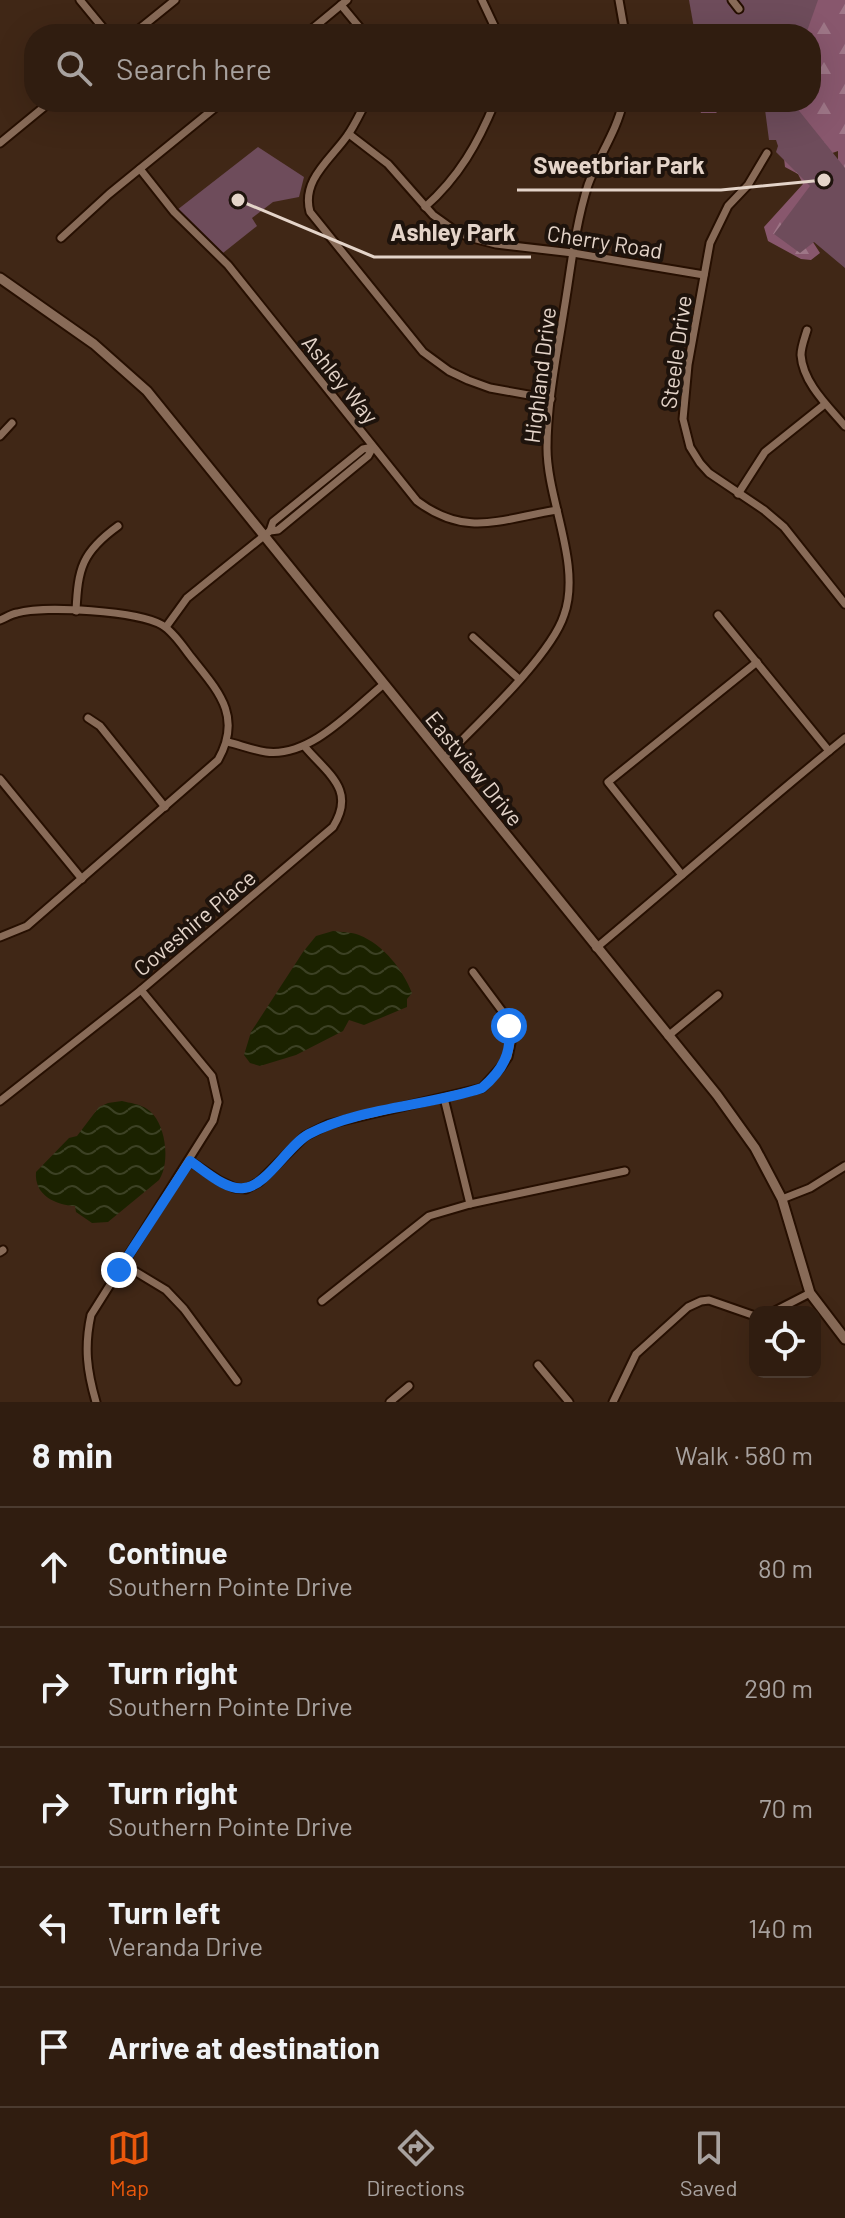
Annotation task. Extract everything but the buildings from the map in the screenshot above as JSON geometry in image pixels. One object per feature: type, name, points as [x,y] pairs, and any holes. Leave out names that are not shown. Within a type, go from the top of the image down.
[{"type":"street","points":[[80,0],[100,24]]},
{"type":"street","points":[[145,24],[175,0]]},
{"type":"street","points":[[482,0],[493,24]]},
{"type":"street","points":[[619,0],[624,24]]},
{"type":"street","points":[[732,0],[739,9]]},
{"type":"street","points":[[318,24],[344,2],[358,24]]},
{"type":"street","points":[[0,143],[38,112]]},
{"type":"street","points":[[61,238],[210,112]]},
{"type":"street","points":[[361,112],[349,134],[310,186],[307,202],[315,219],[423,352],[468,380],[490,388],[551,399]]},
{"type":"street","points":[[425,207],[460,171],[471,155],[490,112]]},
{"type":"street","name":"Highland Drive","points":[[444,758],[519,679],[556,634],[565,613],[569,582],[547,451],[551,399],[573,253],[587,188],[621,112]]},
{"type":"street","name":"Cherry Road","points":[[349,134],[388,164],[443,223],[469,237],[496,244],[573,253],[704,275]]},
{"type":"street","name":"Steele Drive","points":[[767,153],[748,185],[728,206],[710,243],[688,365],[683,419],[690,447],[700,463],[784,527],[845,604]]},
{"type":"street","name":"Ashley Way","points":[[140,169],[174,212],[228,265],[417,501],[435,514],[455,522],[480,524],[557,510]]},
{"type":"street","name":"Eastview Drive","points":[[0,278],[94,344],[134,377],[267,534],[735,1119],[755,1148],[782,1199],[810,1293],[845,1339]]},
{"type":"street","points":[[807,330],[801,354],[808,376],[825,404],[845,426]]},
{"type":"street","points":[[738,494],[765,452],[825,404]]},
{"type":"street","points":[[0,436],[12,423]]},
{"type":"street","points":[[166,627],[187,598],[267,534],[273,522],[363,449],[373,447]]},
{"type":"street","points":[[76,611],[78,577],[86,558],[101,539],[118,526]]},
{"type":"street","points":[[0,620],[27,611],[76,611],[147,618],[166,627],[219,693],[229,723],[228,742],[218,760],[27,926],[0,937]]},
{"type":"street","points":[[718,615],[829,751]]},
{"type":"street","points":[[473,637],[519,679]]},
{"type":"street","points":[[682,875],[608,782],[757,662]]},
{"type":"street","points":[[228,742],[267,752],[305,747],[384,684]]},
{"type":"street","points":[[88,718],[100,726],[165,807]]},
{"type":"street","points":[[596,948],[705,858],[751,814],[845,738]]},
{"type":"street","name":"Coveshire Place","points":[[0,1101],[141,990],[333,827],[343,806],[342,794],[305,747]]},
{"type":"street","points":[[0,779],[82,879]]},
{"type":"street","points":[[190,1161],[220,1181],[246,1189],[259,1182],[305,1136],[329,1124],[482,1088],[508,1057],[511,1043],[509,1026],[502,1011],[473,972]]},
{"type":"street","points":[[96,1402],[85,1359],[91,1315],[190,1161],[213,1121],[218,1102],[212,1076],[141,990]]},
{"type":"street","points":[[668,1036],[718,995]]},
{"type":"street","points":[[444,1098],[470,1204]]},
{"type":"street","points":[[782,1199],[810,1188],[845,1166]]},
{"type":"street","points":[[322,1301],[429,1216],[470,1204],[625,1171]]},
{"type":"street","points":[[123,1264],[166,1290],[184,1309],[237,1381]]},
{"type":"street","points":[[785,1306],[810,1293]]},
{"type":"street","points":[[613,1402],[636,1354],[688,1307],[709,1300],[749,1314]]},
{"type":"street","points":[[538,1365],[569,1402]]},
{"type":"street","points":[[390,1402],[409,1386]]},
{"type":"green space","points":[[807,0],[845,0],[845,187],[838,166],[838,151],[821,157],[814,178],[809,236],[820,253],[811,260],[801,259],[768,241],[764,227],[803,184],[798,174],[785,167],[782,141],[769,112],[821,112],[821,24],[794,24]]},
{"type":"shaded area","points":[[689,0],[818,0],[810,24],[693,24]]},
{"type":"shaded area","points":[[765,112],[800,112],[845,168],[845,268],[814,242],[800,253],[774,234],[810,186],[776,152],[776,140],[769,140]]},
{"type":"shaded area","points":[[258,147],[304,177],[299,197],[273,202],[252,218],[257,226],[223,253],[177,210]]},
{"type":"water","points":[[333,931],[359,935],[384,952],[398,967],[412,993],[407,999],[407,1007],[364,1025],[349,1020],[343,1031],[296,1055],[260,1066],[250,1063],[244,1055],[251,1032],[303,952],[316,936]]},
{"type":"water","points":[[122,1101],[144,1107],[159,1123],[165,1143],[163,1173],[159,1180],[108,1222],[92,1223],[76,1212],[75,1206],[60,1204],[42,1193],[36,1172],[69,1138],[77,1136],[99,1107]]},
{"type":"place","name":"Sweetbriar Park","points":[[824,180]]},
{"type":"place","name":"Ashley Park","points":[[238,200]]},
{"type":"route","points":[[119,1270],[190,1161],[220,1181],[246,1189],[259,1182],[305,1136],[329,1124],[482,1088],[508,1057],[511,1043],[509,1026]]}]
